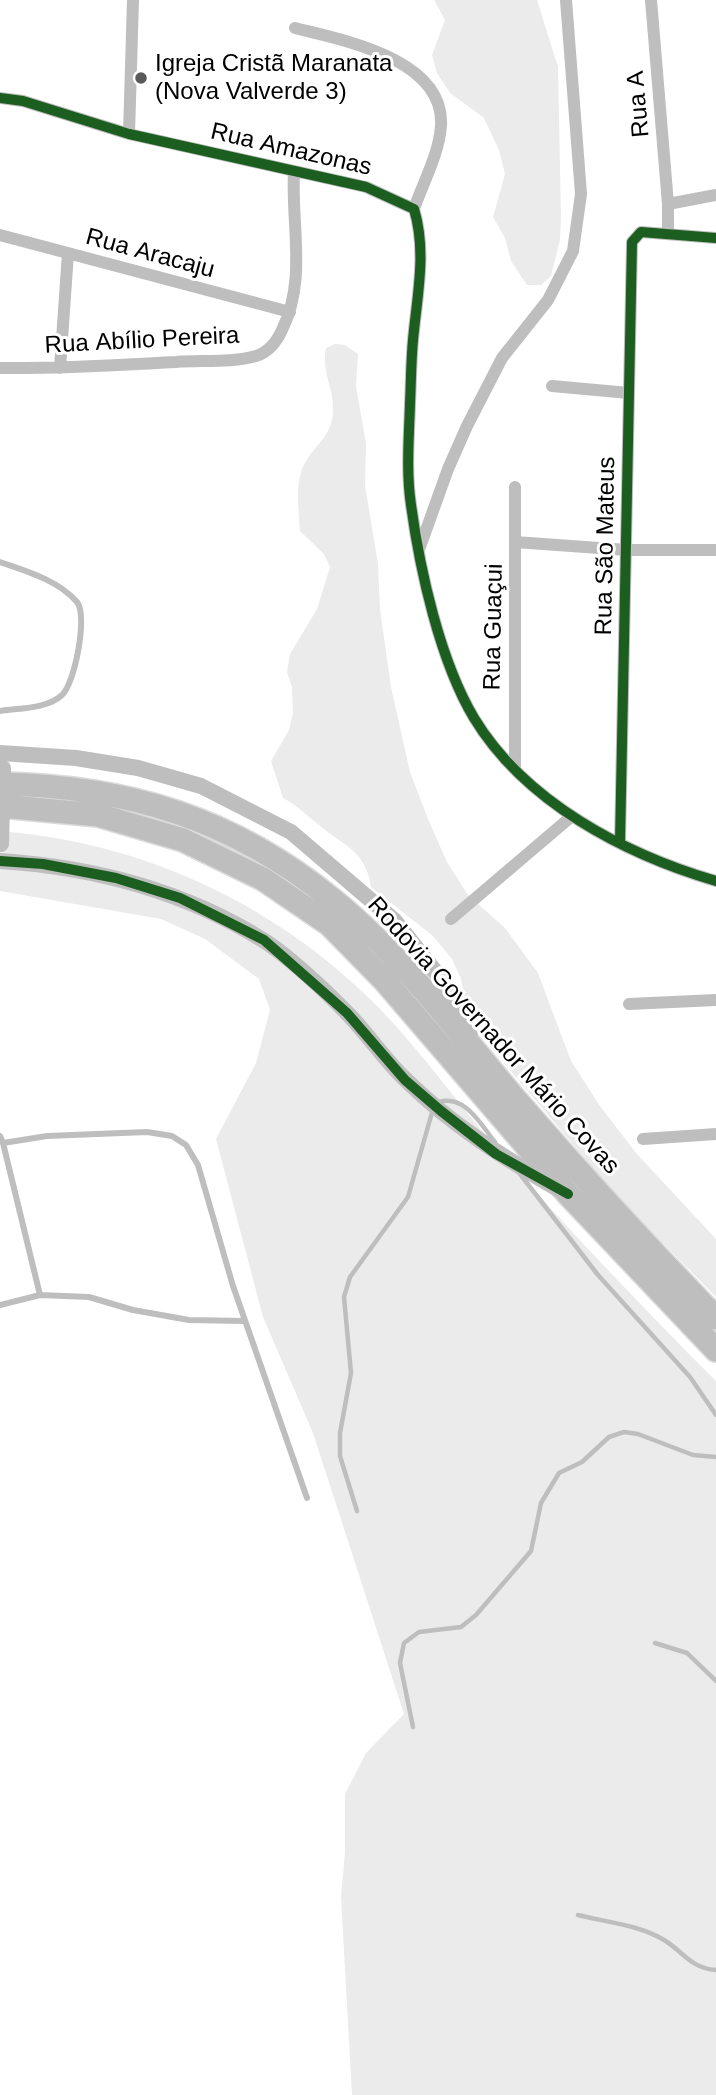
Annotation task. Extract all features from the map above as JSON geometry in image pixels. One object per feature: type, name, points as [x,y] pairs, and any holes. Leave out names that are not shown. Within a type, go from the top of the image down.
[{"type":"highway","name":"Rodovia Governador Mário Covas","points":[[2,764],[83,789],[186,813],[247,842],[335,901],[384,949],[716,1318]]},
{"type":"highway","name":"Rodovia Governador Mário Covas","points":[[0,806],[98,815],[183,840],[263,879],[329,924],[385,981],[568,1194],[716,1350]]},
{"type":"street","points":[[129,134],[133,0]]},
{"type":"street","points":[[419,550],[448,469],[502,358],[548,300],[573,251],[581,194],[566,0]]},
{"type":"street","name":"Rua A","points":[[652,0],[668,234]]},
{"type":"street","points":[[295,28],[368,47],[400,63],[420,78],[433,94],[441,126],[414,209],[420,228],[422,254],[410,411],[411,504],[419,550],[449,664],[473,717],[493,745],[515,768],[572,816],[652,859],[716,881]]},
{"type":"street","name":"Rua Amazonas","points":[[0,98],[23,102],[129,134],[366,187],[414,209]]},
{"type":"street","name":"Rua Abílio Pereira","points":[[0,368],[60,368],[257,356],[272,347],[290,312],[298,257],[293,198],[294,172]]},
{"type":"street","points":[[668,204],[716,195]]},
{"type":"street","name":"Rua São Mateus","points":[[620,842],[630,251],[635,235],[641,232],[668,234]]},
{"type":"street","points":[[668,234],[716,238]]},
{"type":"street","name":"Rua Aracaju","points":[[0,235],[290,312]]},
{"type":"street","points":[[60,368],[68,253]]},
{"type":"street","points":[[552,386],[629,393]]},
{"type":"street","name":"Rua Guaçui","points":[[515,487],[515,768]]},
{"type":"street","points":[[516,542],[627,550],[716,551]]},
{"type":"street","points":[[0,861],[2,764],[138,768],[201,786],[291,832],[370,897],[411,940],[442,980],[491,1071]]},
{"type":"street","points":[[451,919],[572,816]]},
{"type":"street","name":"Rodovia Governador Mário Covas","points":[[0,861],[43,864],[116,878],[180,898],[264,940],[347,1013],[405,1080],[441,1111],[496,1154],[568,1194]]},
{"type":"street","points":[[629,1004],[716,1000]]},
{"type":"street","points":[[643,1139],[716,1134]]},
{"type":"lane","points":[[0,562],[29,572],[67,592],[79,604],[82,620],[71,678],[63,694],[44,704],[0,711]]},
{"type":"lane","points":[[40,1295],[2,1140],[147,1132],[172,1136],[187,1145],[198,1166],[245,1321],[307,1498]]},
{"type":"lane","points":[[0,1305],[40,1295],[89,1297],[189,1320],[245,1321]]},
{"type":"shaded area","points":[[434,0],[537,0],[558,67],[561,217],[560,240],[551,276],[541,285],[527,285],[511,261],[505,238],[493,217],[505,174],[499,150],[484,118],[450,93],[437,73],[432,55],[445,20]]},
{"type":"shaded area","points":[[335,344],[345,345],[358,354],[356,386],[366,444],[365,485],[378,564],[380,609],[391,687],[410,772],[428,819],[447,862],[468,895],[505,928],[538,973],[571,1061],[600,1106],[636,1153],[716,1239],[716,1297],[621,1201],[498,1056],[467,1009],[461,979],[452,959],[433,936],[371,887],[364,865],[352,850],[283,798],[271,761],[289,730],[293,713],[292,687],[287,672],[290,654],[317,609],[330,567],[324,554],[300,531],[298,490],[303,467],[326,435],[332,420],[333,403],[325,357],[326,348]]},
{"type":"shaded area","points":[[0,831],[52,837],[103,848],[201,883],[291,934],[333,966],[388,1017],[495,1146],[549,1206],[631,1295],[716,1381],[716,2095],[352,2095],[341,1897],[345,1852],[345,1794],[366,1753],[404,1714],[313,1433],[263,1317],[216,1139],[256,1063],[270,1010],[259,979],[205,939],[161,919],[0,891]]},
{"type":"waterway","points":[[439,1102],[457,1102],[478,1120],[495,1142]]},
{"type":"waterway","points":[[357,1511],[340,1456],[340,1433],[351,1373],[344,1297],[350,1277],[408,1197],[433,1109]]},
{"type":"waterway","points":[[520,1174],[598,1275],[690,1377],[716,1415]]},
{"type":"waterway","points":[[413,1727],[400,1663],[404,1643],[419,1632],[461,1627],[476,1615],[531,1551],[541,1503],[559,1473],[582,1462],[609,1437],[624,1432],[638,1434],[693,1455],[716,1457]]},
{"type":"waterway","points":[[655,1643],[687,1653],[716,1681]]},
{"type":"waterway","points":[[578,1915],[622,1924],[655,1935],[693,1963],[716,1970]]},
{"type":"cycle path","points":[[0,98],[23,101],[129,134],[366,187],[414,209],[420,258],[411,364],[409,493],[433,615],[462,695],[495,748],[520,775],[549,799],[612,840],[681,870],[716,881]]},
{"type":"cycle path","points":[[620,842],[632,242],[641,232],[716,238]]},
{"type":"cycle path","points":[[0,861],[43,864],[116,878],[180,898],[264,940],[347,1013],[405,1080],[441,1111],[496,1154],[568,1194]]},
{"type":"place","name":"Igreja Cristã Maranata (Nova Valverde 3)","points":[[141,78]]}]
